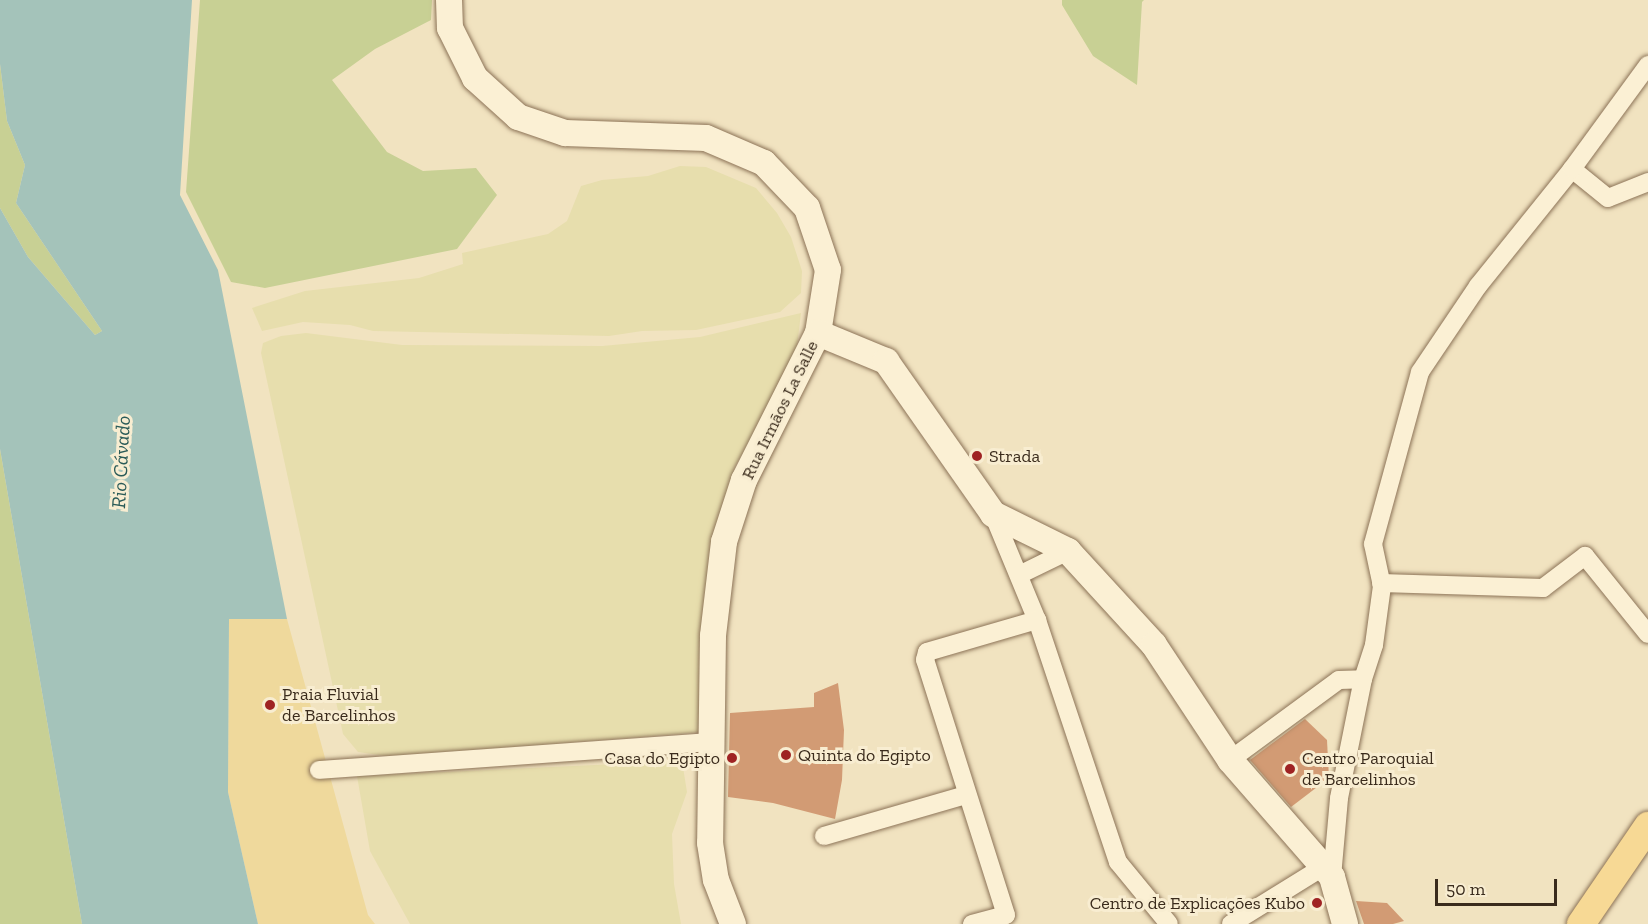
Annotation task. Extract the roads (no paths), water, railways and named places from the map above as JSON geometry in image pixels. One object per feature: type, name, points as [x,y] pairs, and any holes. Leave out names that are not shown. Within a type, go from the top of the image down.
[{"type":"main road","name":"Rua Irmãos La Salle","points":[[449,0],[450,28],[475,78],[518,117],[564,133],[706,138],[764,163],[807,208],[828,270],[818,333],[744,480],[724,542],[713,636],[710,843],[716,880],[733,924]]},
{"type":"main road","points":[[818,333],[886,361],[993,514],[1068,551],[1154,645],[1230,760],[1328,872],[1345,924]]},
{"type":"main road","points":[[1581,924],[1648,826]]},
{"type":"street","points":[[1231,924],[1328,872],[1339,798],[1364,679],[1374,645],[1381,583],[1373,544],[1420,372],[1479,286],[1572,169],[1648,65]]},
{"type":"street","points":[[1572,169],[1608,198],[1648,182]]},
{"type":"street","points":[[993,514],[1037,620],[1118,862],[1169,924]]},
{"type":"street","points":[[1019,575],[1068,551]]},
{"type":"street","points":[[1381,583],[1544,588],[1585,556],[1648,633]]},
{"type":"street","points":[[972,924],[1011,919],[966,795],[925,660],[927,652],[1037,620]]},
{"type":"street","points":[[1230,760],[1340,680],[1364,679]]},
{"type":"street","points":[[319,770],[712,742]]},
{"type":"street","points":[[824,836],[966,795]]},
{"type":"water","name":"Rio Cávado","points":[[0,0],[192,0],[180,195],[218,270],[287,619],[229,619],[228,792],[258,924],[82,924],[0,449],[0,208],[28,257],[95,335],[102,331],[16,203],[25,165],[7,121],[0,64]]},
{"type":"place","name":"Strada","points":[[977,456]]},
{"type":"place","name":"Praia Fluvial de Barcelinhos","points":[[270,705]]},
{"type":"place","name":"Quinta do Egipto","points":[[786,755]]},
{"type":"place","name":"Casa do Egipto","points":[[732,758]]},
{"type":"place","name":"Centro Paroquial de Barcelinhos","points":[[1290,769]]},
{"type":"place","name":"Centro de Explicações Kubo","points":[[1317,903]]}]
